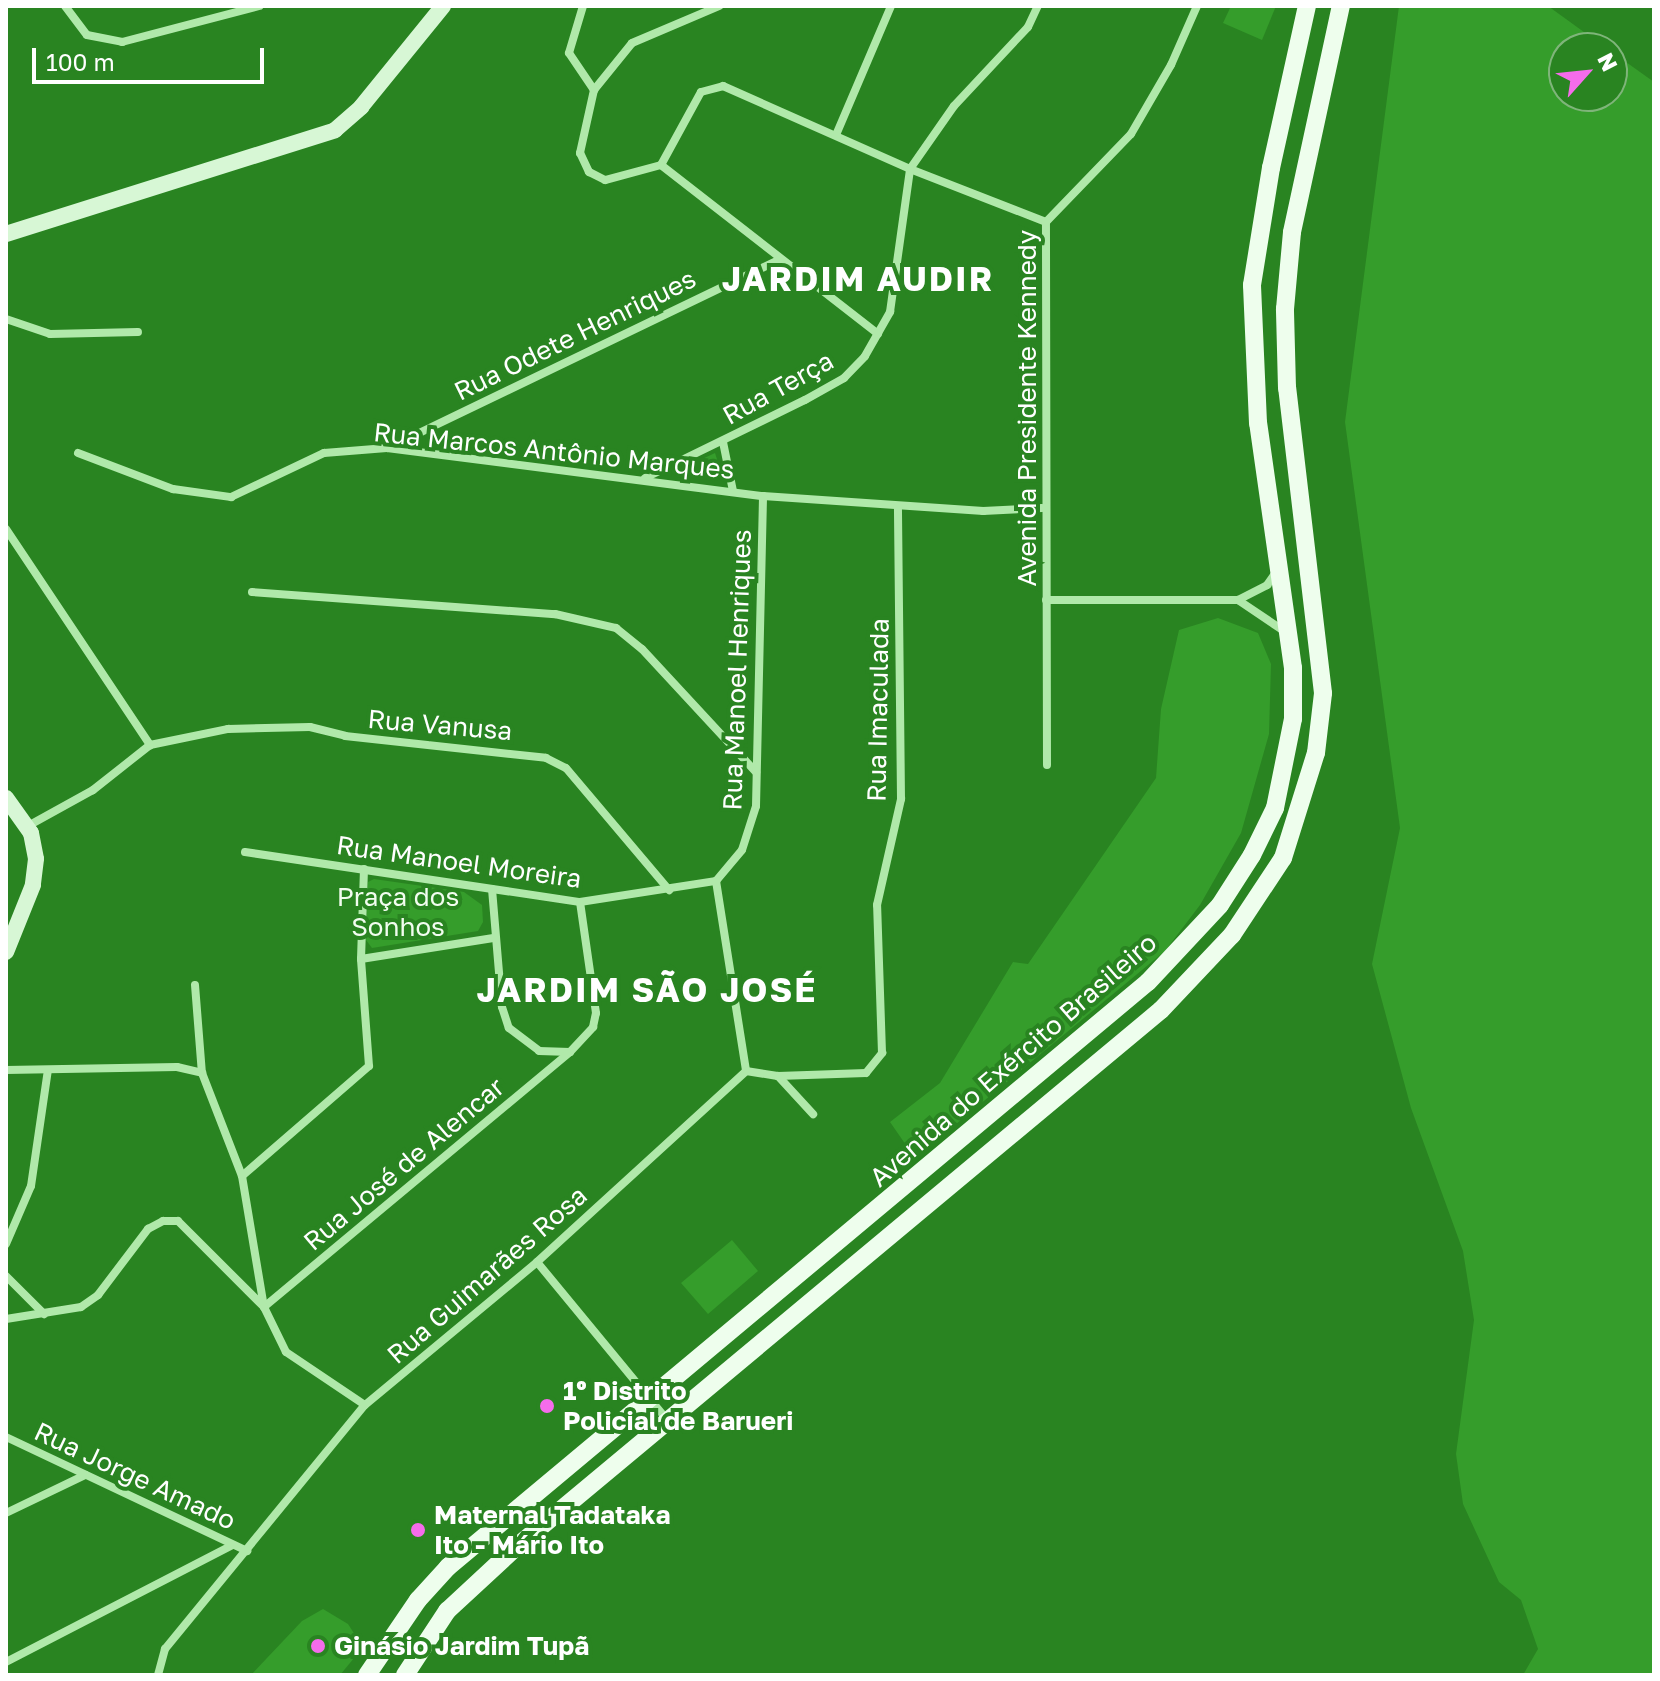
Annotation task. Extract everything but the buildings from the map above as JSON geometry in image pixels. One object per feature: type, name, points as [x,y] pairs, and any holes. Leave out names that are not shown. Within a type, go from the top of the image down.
[{"type":"main road","points":[[6,234],[335,130],[361,107],[443,6]]},
{"type":"main road","name":"Avenida do Exército Brasileiro","points":[[367,1675],[418,1600],[448,1567],[650,1396],[799,1277],[1184,946],[1220,905],[1275,808],[1293,719],[1293,668],[1284,632],[1258,423],[1252,285],[1271,168],[1307,6]]},
{"type":"main road","name":"Avenida do Exército Brasileiro","points":[[405,1675],[447,1611],[668,1421],[1114,1051],[1201,972],[1258,900],[1283,858],[1316,753],[1323,693],[1287,388],[1285,309],[1292,232],[1341,6]]},
{"type":"main road","points":[[1293,668],[1323,693]]},
{"type":"main road","points":[[6,798],[26,827],[36,875],[6,952]]},
{"type":"street","points":[[65,6],[87,35],[122,42],[259,6]]},
{"type":"street","points":[[583,6],[569,53],[594,90]]},
{"type":"street","points":[[719,6],[632,43],[594,90],[580,153],[589,172],[605,180],[661,165],[701,92],[711,85],[836,135],[910,169],[1046,222]]},
{"type":"street","points":[[836,135],[891,6]]},
{"type":"street","name":"Rua Terça","points":[[645,479],[844,378],[878,334],[892,300],[910,169],[954,106],[1028,27],[1038,6]]},
{"type":"street","name":"Avenida Presidente Kennedy","points":[[1047,765],[1042,508],[1046,222],[1131,134],[1171,65],[1197,6]]},
{"type":"street","points":[[661,165],[878,334]]},
{"type":"street","name":"Rua Odete Henriques","points":[[387,448],[780,259]]},
{"type":"street","points":[[6,319],[50,334],[138,332]]},
{"type":"street","points":[[723,442],[733,491]]},
{"type":"street","name":"Rua Marcos Antônio Marques","points":[[78,453],[173,489],[231,497],[324,453],[387,448],[763,496],[983,511],[1042,508]]},
{"type":"street","name":"Rua Manoel Henriques","points":[[716,881],[752,831],[763,496]]},
{"type":"street","name":"Rua Imaculada","points":[[746,1071],[778,1076],[866,1073],[882,1053],[877,905],[901,799],[898,506]]},
{"type":"street","points":[[6,529],[150,745],[93,790],[26,827]]},
{"type":"street","points":[[1046,600],[1238,600],[1267,585],[1276,572]]},
{"type":"street","points":[[252,592],[555,614],[616,628],[652,659],[756,772]]},
{"type":"street","points":[[1238,600],[1284,632]]},
{"type":"street","name":"Rua Vanusa","points":[[150,745],[228,729],[310,727],[345,736],[546,758],[566,768],[669,890]]},
{"type":"street","name":"Rua Manoel Moreira","points":[[245,852],[580,902],[716,881]]},
{"type":"street","points":[[242,1176],[361,1077],[369,1066],[361,959],[364,869]]},
{"type":"street","points":[[716,881],[746,1071]]},
{"type":"street","points":[[492,889],[493,938],[509,1028],[539,1051],[570,1052]]},
{"type":"street","name":"Rua José de Alencar","points":[[264,1307],[570,1052],[593,1027],[596,1013],[580,902]]},
{"type":"street","points":[[361,959],[493,938]]},
{"type":"street","points":[[195,985],[202,1073],[242,1176],[264,1307],[275,1339],[286,1352],[365,1405]]},
{"type":"street","points":[[6,1070],[177,1067],[202,1073]]},
{"type":"street","points":[[6,1244],[31,1186],[48,1070]]},
{"type":"street","name":"Rua Guimarães Rosa","points":[[158,1675],[165,1649],[365,1405],[537,1262],[746,1071]]},
{"type":"street","points":[[778,1076],[813,1114]]},
{"type":"street","points":[[6,1319],[81,1307],[98,1295],[148,1229],[163,1221],[178,1221],[193,1232],[264,1307]]},
{"type":"street","points":[[537,1262],[668,1421]]},
{"type":"street","points":[[6,1276],[44,1314]]},
{"type":"street","name":"Rua Jorge Amado","points":[[6,1437],[247,1551]]},
{"type":"street","points":[[6,1513],[85,1475]]},
{"type":"street","points":[[6,1662],[233,1545]]},
{"type":"green space","points":[[1231,6],[1276,6],[1262,40],[1223,23]]},
{"type":"green space","points":[[1399,6],[1548,6],[1584,32],[1548,32],[1548,112],[1628,112],[1628,63],[1654,82],[1654,1675],[1523,1675],[1538,1649],[1521,1600],[1499,1582],[1463,1504],[1456,1454],[1474,1320],[1463,1251],[1411,1108],[1372,964],[1400,828],[1345,422]]},
{"type":"green space","points":[[715,453],[723,478],[681,475],[681,469]]},
{"type":"green space","points":[[1218,618],[1258,633],[1271,664],[1269,734],[1241,833],[1200,905],[1165,951],[915,1158],[890,1122],[940,1083],[1013,962],[1028,964],[1156,778],[1161,709],[1179,630]]},
{"type":"green space","name":"Praça dos Sonhos","points":[[374,879],[464,892],[482,905],[483,922],[478,931],[372,948],[366,940],[368,882]]},
{"type":"green space","points":[[732,1240],[758,1271],[708,1314],[681,1283]]},
{"type":"green space","name":"Ginásio Jardim Tupã","points":[[323,1609],[348,1624],[359,1641],[359,1652],[340,1675],[251,1675],[302,1621]]},
{"type":"place","name":"1º Distrito Policial de Barueri","points":[[547,1406]]},
{"type":"place","name":"Maternal Tadataka Ito - Mário Ito","points":[[418,1530]]},
{"type":"place","name":"Ginásio Jardim Tupã","points":[[318,1646]]},
{"type":"district","name":"JARDIM AUDIR","points":[[858,279]]},
{"type":"district","name":"JARDIM SÃO JOSÉ","points":[[647,990]]}]
